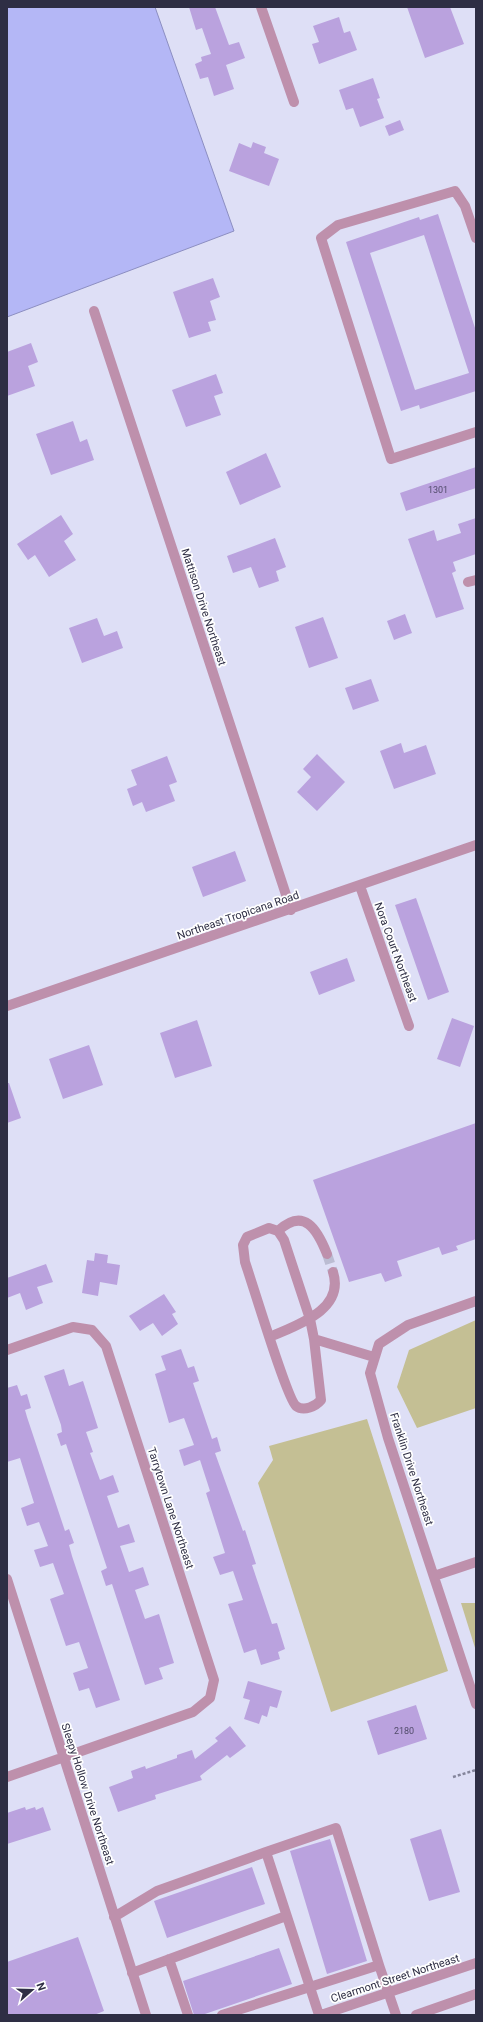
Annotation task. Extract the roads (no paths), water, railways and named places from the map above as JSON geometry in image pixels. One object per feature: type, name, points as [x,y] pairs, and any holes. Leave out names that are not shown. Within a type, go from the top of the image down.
[{"type":"street","points":[[261,7],[294,102]]},
{"type":"street","points":[[476,238],[465,206],[455,191],[338,225],[321,238],[391,459],[476,432]]},
{"type":"street","name":"Mattison Drive Northeast","points":[[94,311],[291,910]]},
{"type":"street","name":"Northeast Tropicana Road","points":[[7,1006],[291,910],[476,845]]},
{"type":"street","name":"Nora Court Northeast","points":[[360,886],[410,1026]]},
{"type":"street","points":[[278,1231],[288,1223],[295,1220],[303,1221],[313,1229],[327,1254]]},
{"type":"street","points":[[269,1228],[278,1231],[284,1240],[310,1319],[314,1339],[321,1400],[318,1404],[305,1409],[297,1407],[291,1400],[245,1262],[243,1245],[247,1237],[269,1228]]},
{"type":"street","points":[[270,1337],[310,1319],[333,1298],[336,1289],[334,1272]]},
{"type":"street","name":"Franklin Drive Northeast","points":[[476,1301],[408,1324],[378,1344],[370,1373],[388,1438],[476,1704]]},
{"type":"street","name":"Tarrytown Lane Northeast","points":[[7,1350],[73,1327],[92,1330],[106,1346],[214,1680],[210,1698],[193,1712],[64,1757]]},
{"type":"street","points":[[314,1339],[374,1357]]},
{"type":"street","points":[[434,1576],[476,1562]]},
{"type":"street","name":"Sleepy Hollow Drive Northeast","points":[[7,1579],[146,2015]]},
{"type":"street","points":[[7,1777],[64,1757]]},
{"type":"street","points":[[114,1917],[157,1891],[336,1828],[396,2015]]},
{"type":"street","points":[[266,1852],[309,1986],[320,2015]]},
{"type":"street","points":[[132,1973],[286,1916]]},
{"type":"street","points":[[169,1960],[188,2015]]},
{"type":"street","name":"Clearmont Street Northeast","points":[[320,2015],[476,1963]]},
{"type":"street","points":[[222,2015],[379,1964]]},
{"type":"street","points":[[416,2015],[476,1994]]},
{"type":"water","points":[[7,7],[155,7],[234,231],[7,317]]},
{"type":"tunnel","points":[[327,1254],[333,1272]]}]
